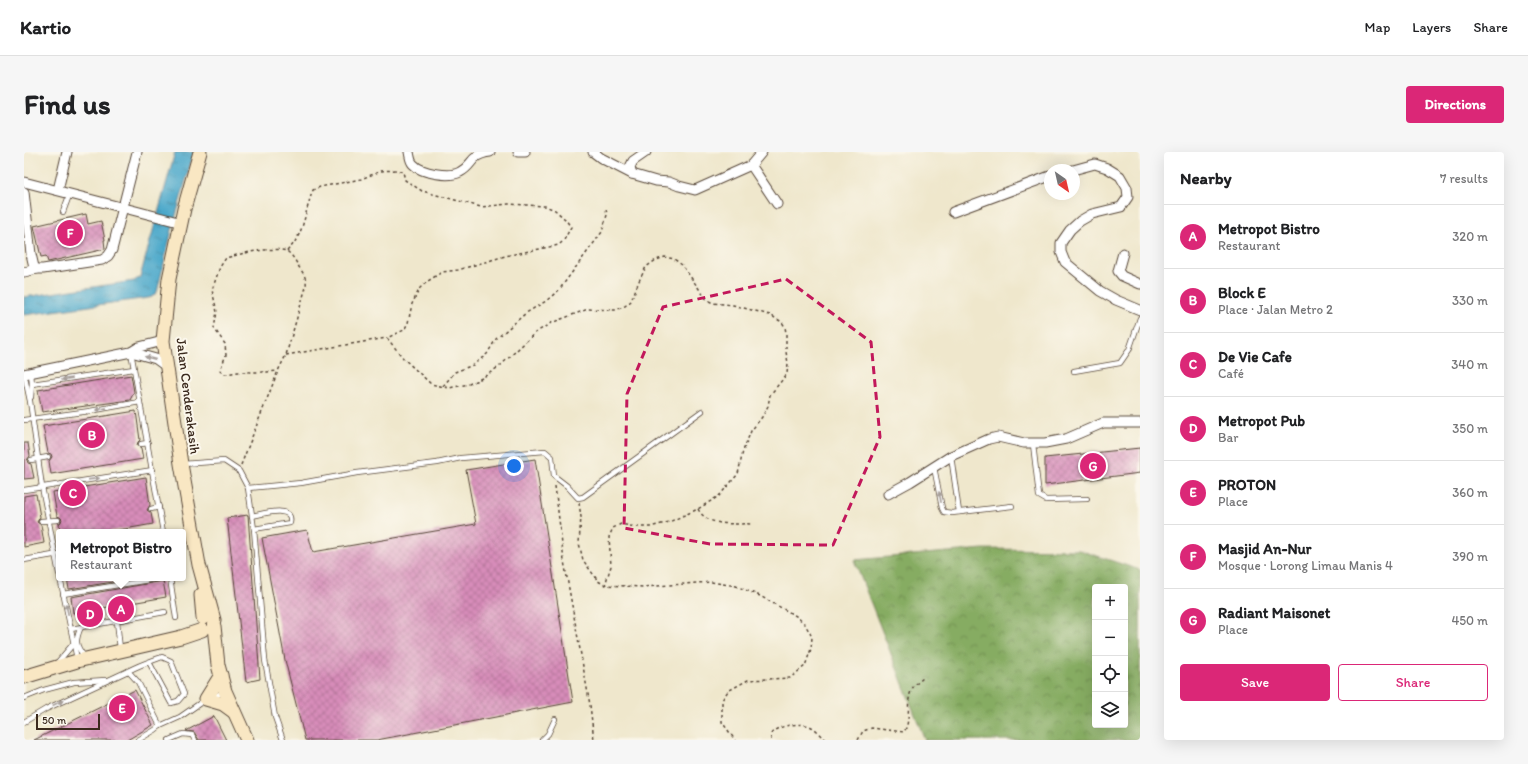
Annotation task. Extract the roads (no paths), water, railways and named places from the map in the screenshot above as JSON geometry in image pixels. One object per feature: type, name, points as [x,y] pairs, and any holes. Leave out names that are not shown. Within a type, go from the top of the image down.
[{"type":"street","points":[[58,190],[67,152]]},
{"type":"street","points":[[24,272],[102,260],[108,256],[112,250],[137,152]]},
{"type":"street","name":"Jalan Cenderakasih","points":[[200,152],[179,222],[169,279],[163,342],[207,624],[220,670]]},
{"type":"street","points":[[409,152],[412,163],[419,169],[444,175],[459,173],[480,154],[490,152]]},
{"type":"street","points":[[518,152],[525,152]]},
{"type":"street","points":[[593,152],[601,158],[632,174],[656,181],[669,182],[695,190],[751,165],[762,152]]},
{"type":"street","points":[[632,174],[630,167],[633,161],[646,152]]},
{"type":"street","points":[[1080,168],[1095,164],[1107,168],[1120,176],[1127,188],[1128,197],[1121,206],[1092,214],[1080,221],[1070,230],[1061,243],[1061,252],[1065,262],[1100,291],[1116,300],[1140,310]]},
{"type":"street","points":[[751,165],[777,204]]},
{"type":"street","points":[[953,212],[1044,178]]},
{"type":"street","points":[[24,182],[179,222]]},
{"type":"street","points":[[24,192],[31,254],[34,267],[37,269]]},
{"type":"street","points":[[1123,253],[1118,271],[1122,276],[1140,284]]},
{"type":"street","points":[[27,373],[131,352],[140,347],[163,342]]},
{"type":"street","points":[[131,352],[156,359],[167,367]]},
{"type":"street","points":[[888,494],[951,456],[979,442],[998,437],[1034,444],[1066,439],[1103,424],[1140,423]]},
{"type":"street","points":[[24,676],[53,667],[181,637],[207,624]]},
{"type":"street","points":[[220,670],[225,691],[247,740]]},
{"type":"street","points":[[220,670],[206,699],[223,704],[234,712]]},
{"type":"lane","points":[[62,212],[70,193]]},
{"type":"lane","points":[[1074,372],[1120,363],[1130,350],[1140,318]]},
{"type":"lane","points":[[131,352],[163,529]]},
{"type":"lane","points":[[32,384],[134,369]]},
{"type":"lane","points":[[27,373],[25,384],[30,401],[48,521],[56,551]]},
{"type":"lane","points":[[27,373],[32,384],[30,401]]},
{"type":"lane","points":[[24,420],[90,411],[140,402]]},
{"type":"lane","points":[[248,488],[301,483],[357,473],[437,463],[460,458],[544,451],[552,457],[554,476],[567,486],[578,498],[584,497],[702,411]]},
{"type":"lane","points":[[141,444],[148,443]]},
{"type":"lane","points":[[1034,444],[1039,496],[1046,500],[1087,498]]},
{"type":"lane","points":[[951,456],[958,512]]},
{"type":"lane","points":[[31,460],[48,457]]},
{"type":"lane","points":[[181,464],[224,461],[239,471],[248,488],[254,529],[265,660],[275,717],[283,740]]},
{"type":"lane","points":[[934,467],[944,512],[948,514],[1012,506]]},
{"type":"lane","points":[[24,490],[153,470]]},
{"type":"lane","points":[[151,508],[159,507]]},
{"type":"lane","points":[[252,516],[283,512],[289,514],[291,518],[290,523],[254,529]]},
{"type":"lane","points":[[41,521],[58,520]]},
{"type":"lane","points":[[24,560],[56,555]]},
{"type":"lane","points":[[61,581],[74,643],[82,660]]},
{"type":"lane","points":[[64,594],[143,581]]},
{"type":"lane","points":[[170,581],[176,618]]},
{"type":"lane","points":[[71,629],[165,612]]},
{"type":"lane","points":[[117,621],[121,651]]},
{"type":"lane","points":[[81,627],[76,638],[82,660]]},
{"type":"lane","points":[[53,667],[74,643]]},
{"type":"lane","points":[[24,722],[46,709],[128,671],[149,662],[162,657],[171,661],[184,694],[178,701],[171,703],[149,662]]},
{"type":"lane","points":[[128,671],[138,682],[160,726]]},
{"type":"lane","points":[[24,698],[44,690],[74,682],[109,680]]},
{"type":"lane","points":[[138,740],[156,730],[160,726],[180,717],[206,699],[225,691]]},
{"type":"lane","points":[[542,740],[548,734],[555,719]]},
{"type":"lane","points":[[168,740],[183,734],[192,735],[195,740]]},
{"type":"water","points":[[175,152],[194,152],[173,226],[157,292],[152,297],[148,298],[24,315],[24,297],[134,281],[140,277]]},
{"type":"place","name":"Masjid An-Nur","points":[[70,233]]},
{"type":"place","name":"Block E","points":[[92,435]]},
{"type":"place","name":"Radiant Maisonet","points":[[1093,466]]},
{"type":"place","name":"De Vie Cafe","points":[[73,493]]},
{"type":"place","name":"Metropot Bistro","points":[[121,609]]},
{"type":"place","name":"Metropot Pub","points":[[90,614]]},
{"type":"place","name":"PROTON","points":[[122,708]]}]
